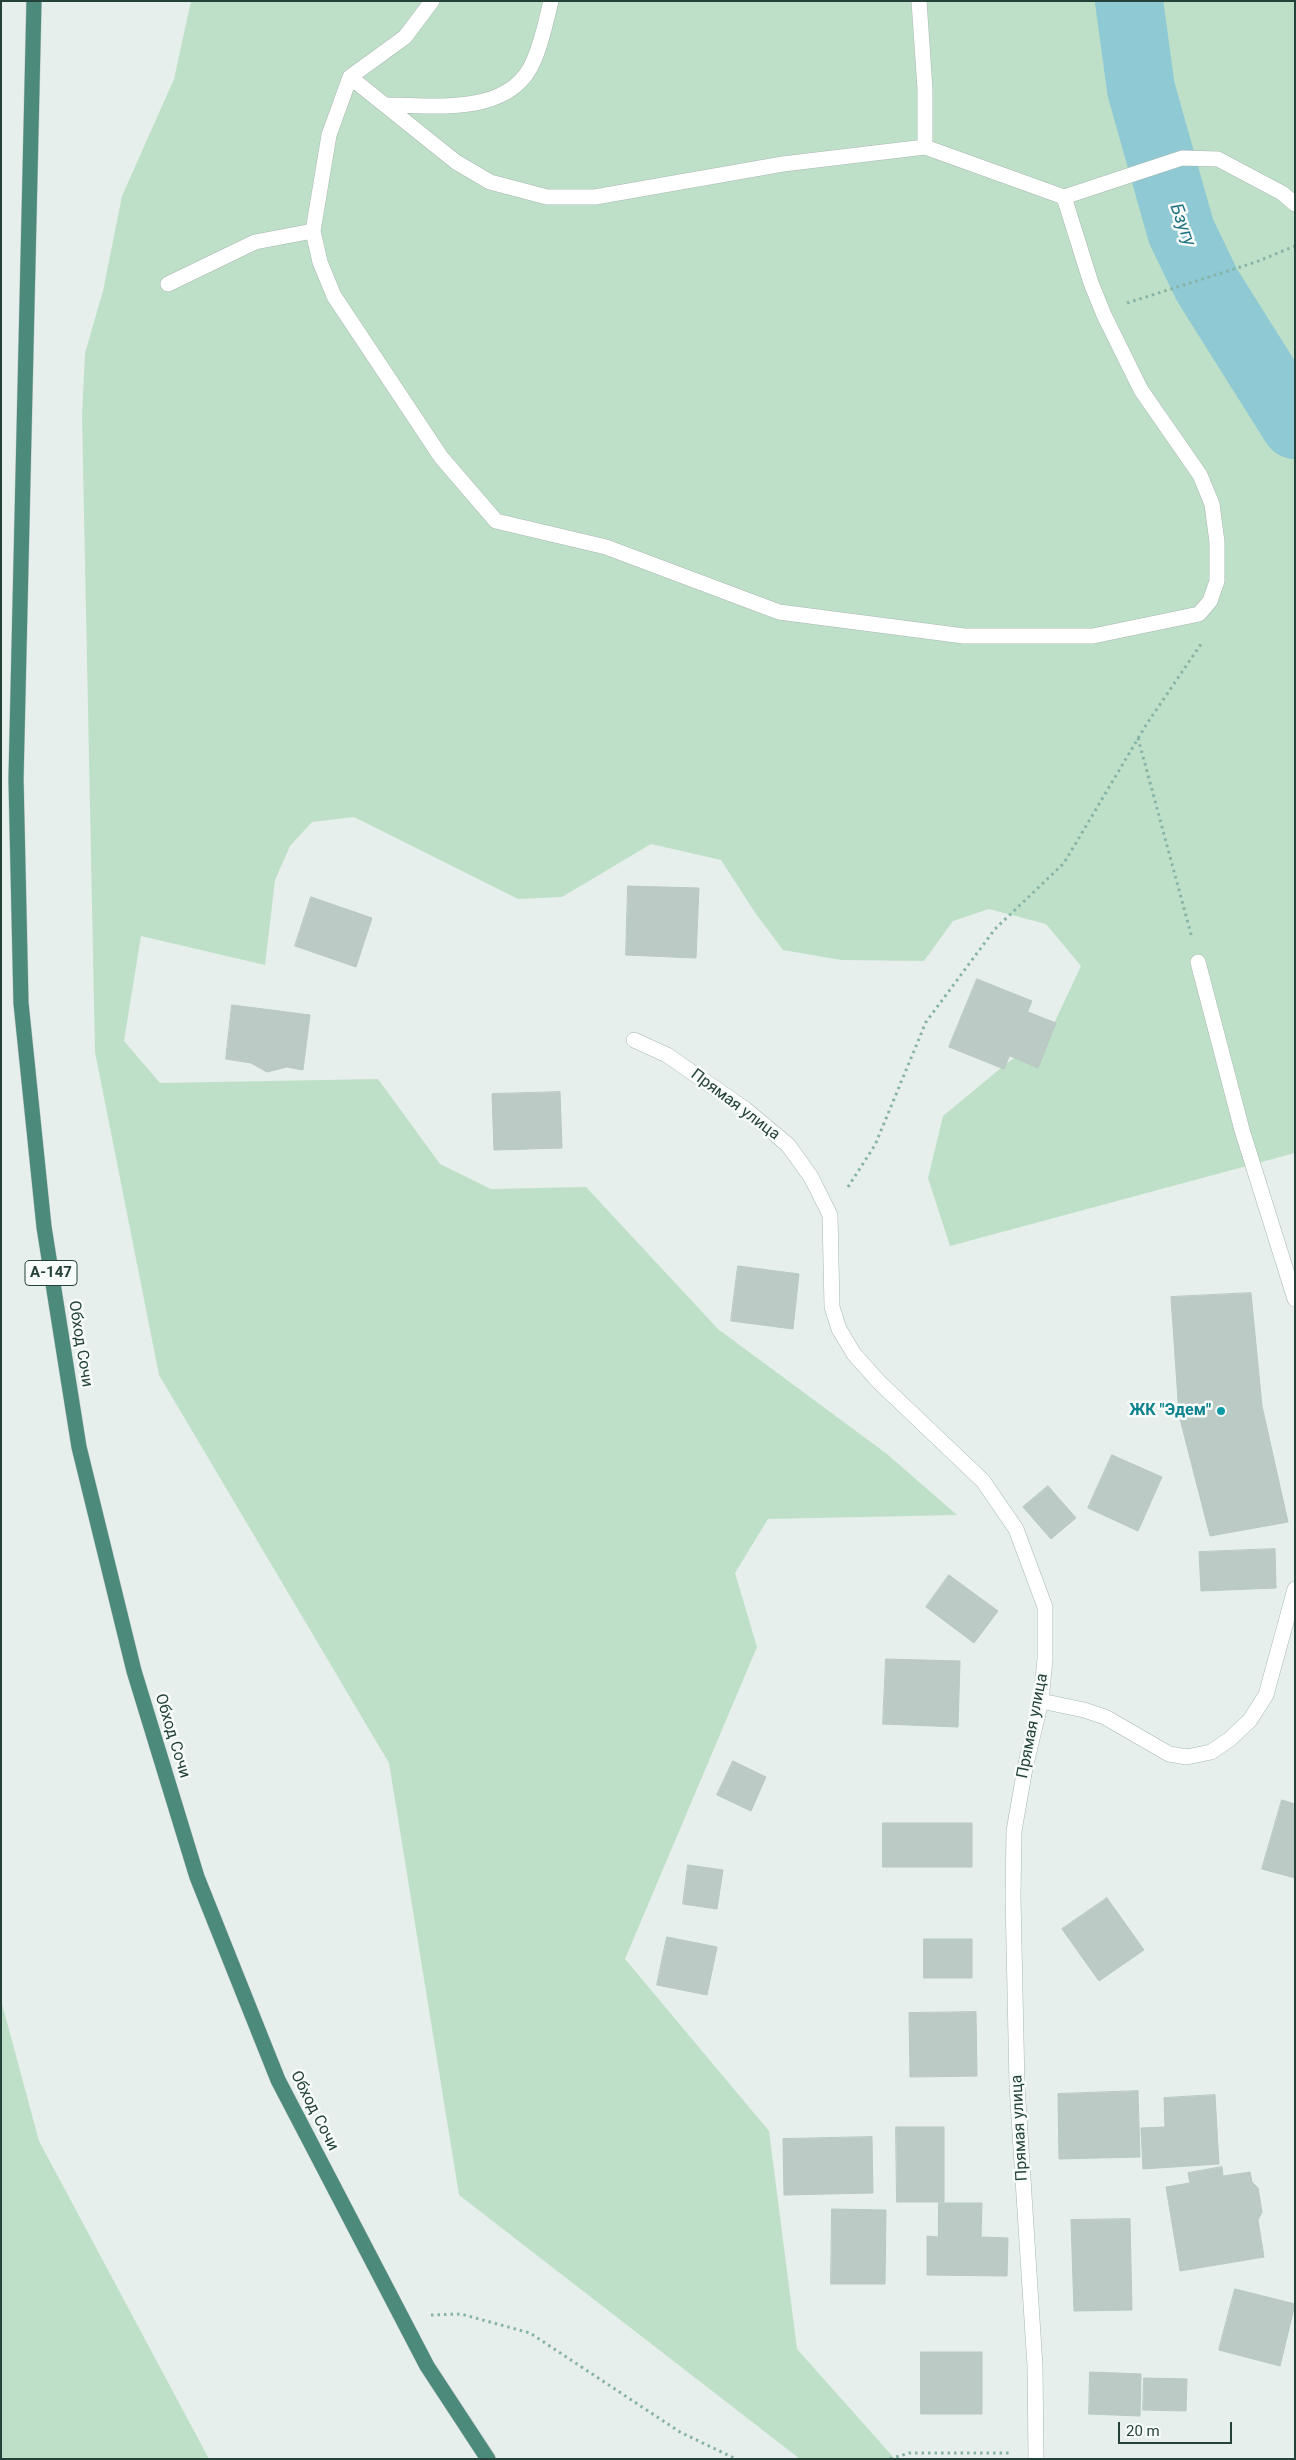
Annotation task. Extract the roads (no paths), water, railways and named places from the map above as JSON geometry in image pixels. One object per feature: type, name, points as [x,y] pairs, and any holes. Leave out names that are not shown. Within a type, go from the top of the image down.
[{"type":"highway","name":"Обход Сочи","points":[[34,1],[16,779],[21,1003],[44,1227],[79,1447],[134,1671],[197,1877],[278,2080],[427,2366],[488,2459]]},
{"type":"street","points":[[432,1],[405,37],[350,77],[329,136],[313,231],[320,262],[334,296],[440,457],[496,521],[606,547],[779,612],[964,636],[1093,636],[1199,614],[1210,601],[1217,581],[1217,542],[1212,504],[1200,475],[1140,390],[1104,315],[1091,283],[1064,197]]},
{"type":"street","points":[[386,104],[472,104],[496,98],[517,84],[534,62],[551,1]]},
{"type":"street","points":[[919,1],[925,89],[925,147]]},
{"type":"street","points":[[350,77],[456,162],[490,182],[547,197],[595,197],[782,164],[925,147],[1064,197],[1182,158],[1218,159],[1282,194],[1295,204]]},
{"type":"street","points":[[168,284],[255,242],[313,231]]},
{"type":"street","points":[[1198,962],[1242,1130],[1295,1299]]},
{"type":"street","name":"Прямая улица","points":[[634,1040],[667,1055],[745,1109],[788,1145],[811,1177],[830,1215],[832,1307],[839,1329],[854,1354],[879,1382],[983,1481],[1016,1529],[1045,1608],[1045,1659],[1041,1702],[1025,1768],[1014,1831],[1013,1897],[1017,2086],[1035,2366],[1036,2456]]},
{"type":"street","points":[[1041,1702],[1084,1710],[1105,1717],[1168,1754],[1187,1757],[1211,1752],[1230,1739],[1250,1720],[1266,1694],[1295,1589]]},
{"type":"waterway","name":"Бзугу","points":[[1129,1],[1141,89],[1181,231],[1207,285],[1295,425]]},
{"type":"place","name":"ЖК \"Эдем\"","points":[[1221,1411]]}]
